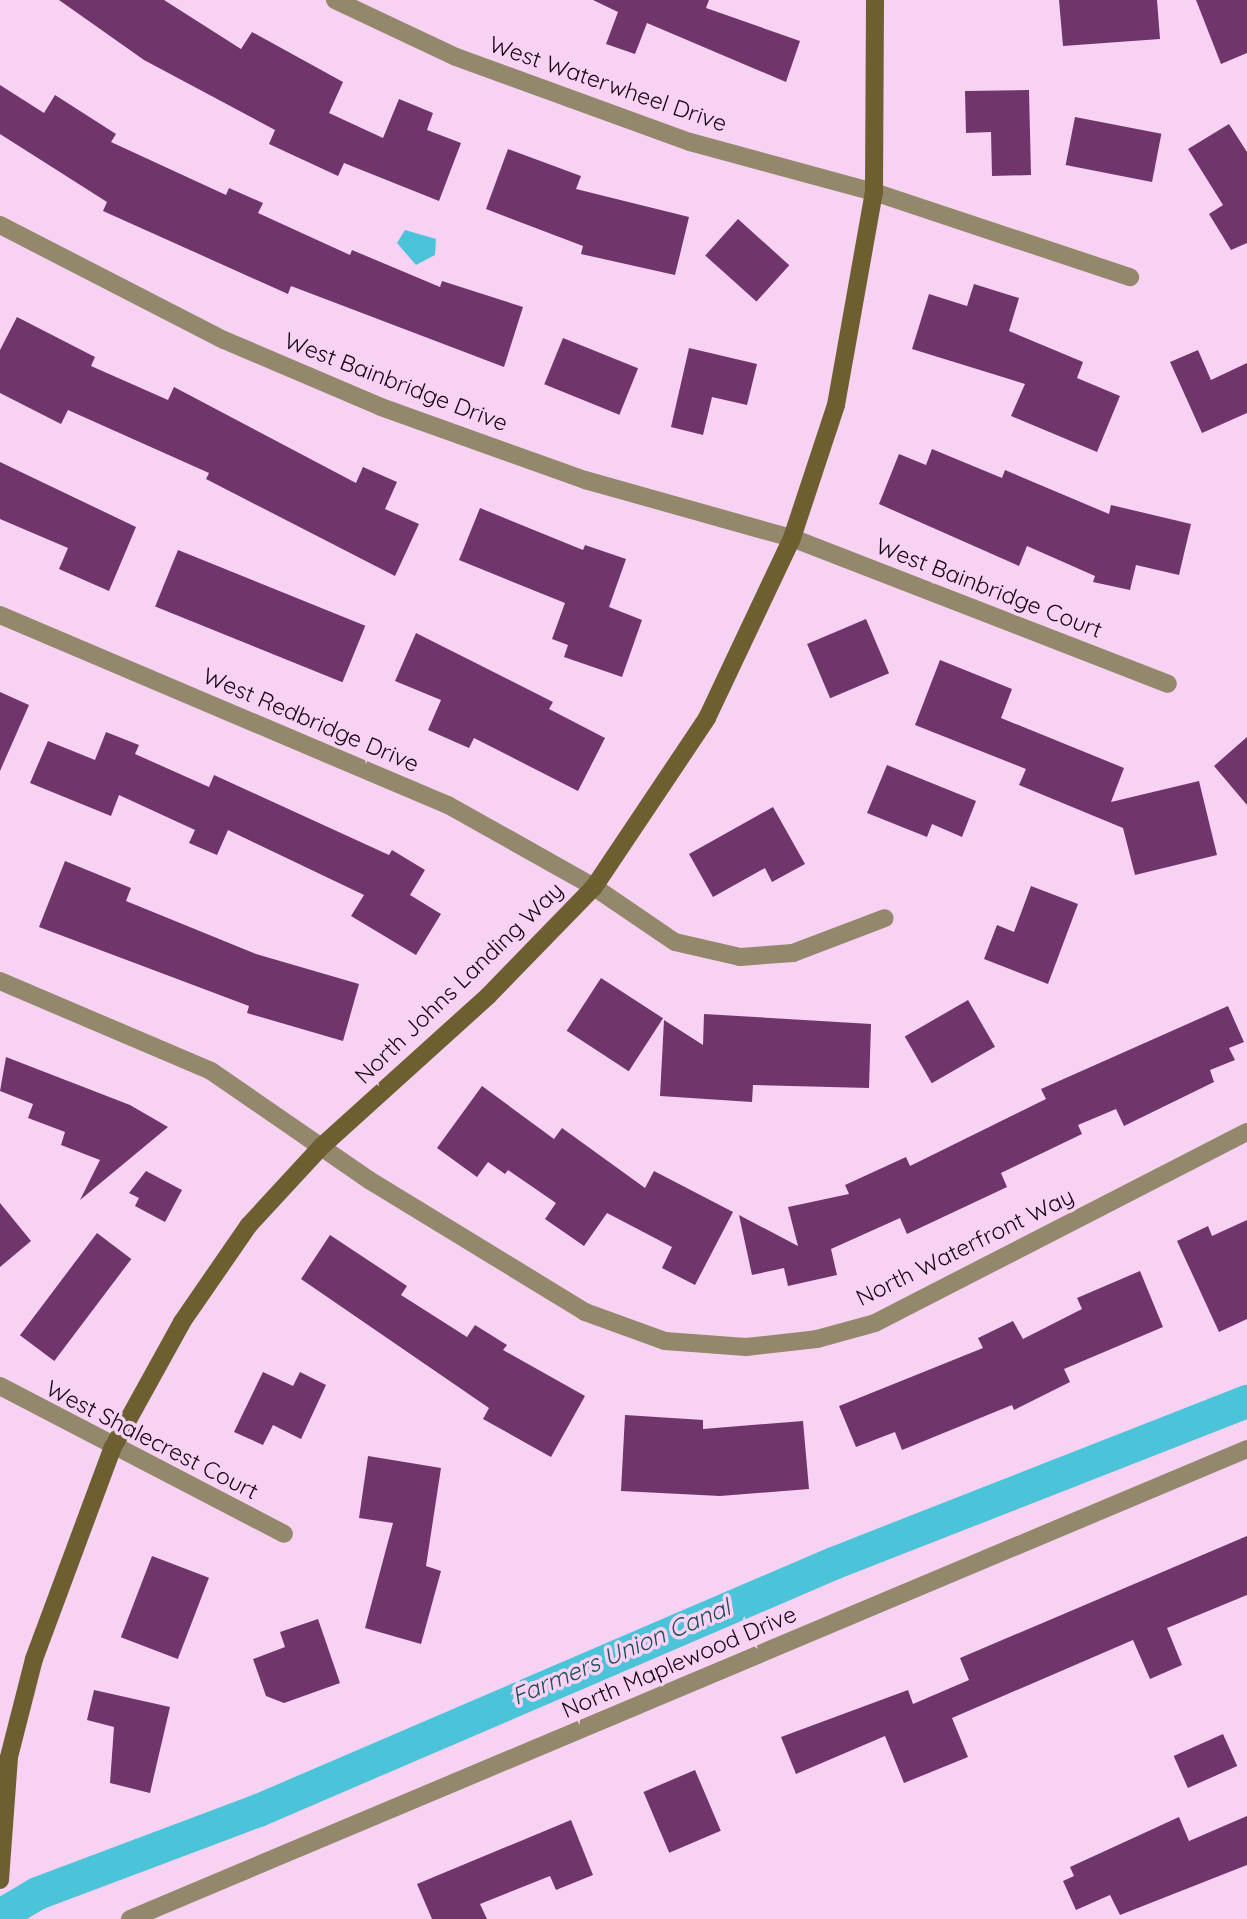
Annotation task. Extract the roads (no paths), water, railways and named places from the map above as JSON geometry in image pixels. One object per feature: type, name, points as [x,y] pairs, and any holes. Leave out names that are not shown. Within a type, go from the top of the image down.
[{"type":"street","name":"West Waterwheel Drive","points":[[335,0],[456,57],[690,142],[874,192],[1130,277]]},
{"type":"street","name":"North Johns Landing Way","points":[[0,1880],[9,1757],[28,1683],[112,1449],[197,1301],[249,1225],[322,1146],[488,996],[594,887],[707,718],[792,538],[836,405],[874,192],[875,0]]},
{"type":"street","name":"West Bainbridge Drive","points":[[0,225],[224,340],[382,407],[585,480],[792,538]]},
{"type":"street","name":"West Bainbridge Court","points":[[792,538],[1168,684]]},
{"type":"street","name":"West Redbridge Drive","points":[[0,615],[448,805],[594,887],[675,942],[740,957],[793,953],[885,919]]},
{"type":"street","name":"North Waterfront Way","points":[[0,981],[211,1071],[322,1146],[585,1312],[665,1341],[746,1347],[817,1339],[875,1323],[1247,1132]]},
{"type":"street","name":"West Shalecrest Court","points":[[0,1386],[112,1449],[284,1534]]},
{"type":"street","name":"North Maplewood Drive","points":[[130,1919],[1247,1449]]},
{"type":"water","points":[[405,230],[436,239],[435,255],[416,265],[397,243]]},
{"type":"waterway","name":"Farmers Union Canal","points":[[0,1915],[37,1893],[258,1810],[833,1563],[1247,1401]]}]
